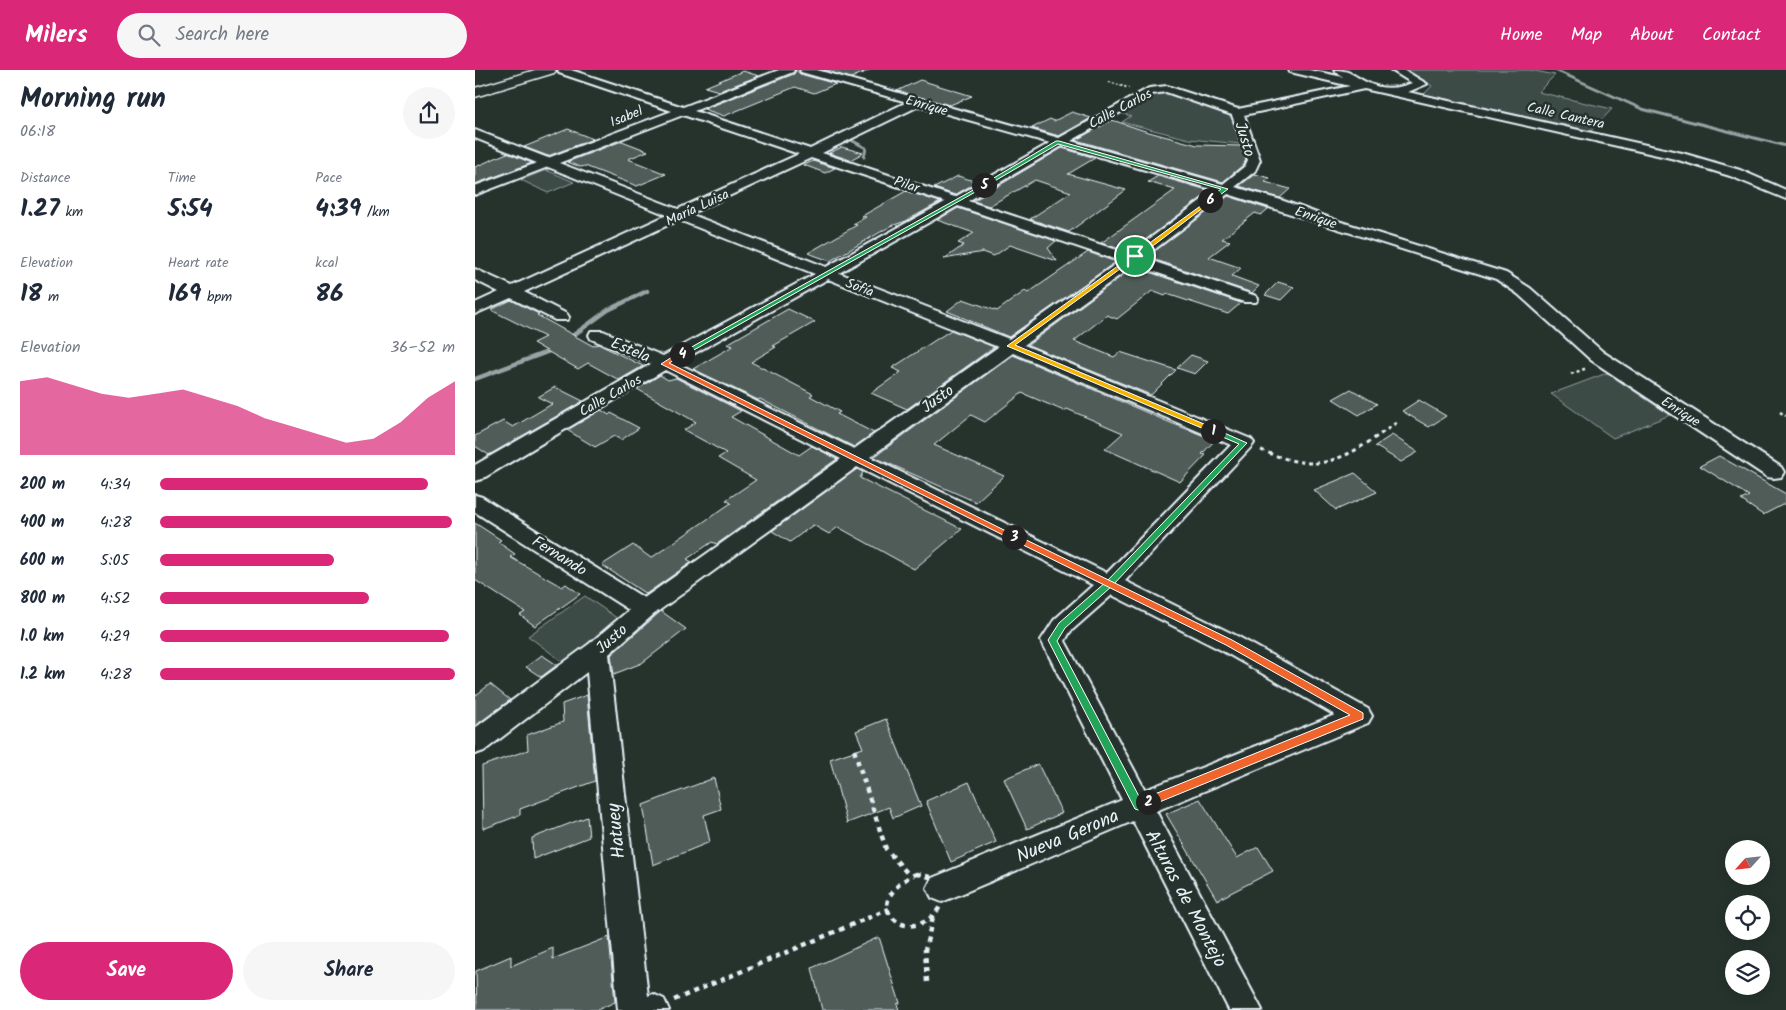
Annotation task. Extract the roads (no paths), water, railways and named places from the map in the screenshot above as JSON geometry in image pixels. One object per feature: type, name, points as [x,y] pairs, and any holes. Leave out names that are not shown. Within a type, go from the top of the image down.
[{"type":"main road","points":[[475,93],[556,71]]},
{"type":"street","name":"Isabel","points":[[475,191],[789,70]]},
{"type":"street","name":"Enrique","points":[[805,70],[847,79],[917,102],[1276,203],[1333,224],[1501,276],[1524,291],[1597,356],[1774,472]]},
{"type":"street","points":[[1294,70],[1361,85]]},
{"type":"street","name":"Calle Cantera","points":[[1339,70],[1361,85],[1678,156],[1735,173],[1786,195]]},
{"type":"street","points":[[1396,70],[1421,84],[1396,93]]},
{"type":"street","name":"Pilar","points":[[556,71],[957,201],[1250,299]]},
{"type":"street","name":"Justo","points":[[475,743],[597,651],[645,609],[1131,260],[1225,189],[1250,168],[1254,160],[1237,113],[1361,85]]},
{"type":"street","name":"Calle Carlos","points":[[475,474],[664,364],[957,201],[1149,91],[1167,89],[1237,113]]},
{"type":"street","name":"María Luisa","points":[[475,309],[811,154],[917,102]]},
{"type":"street","name":"Sofía","points":[[475,134],[1011,346],[1244,443],[1109,584]]},
{"type":"street","points":[[475,274],[561,317]]},
{"type":"street","name":"Estela","points":[[597,335],[664,364],[1229,643],[1359,716]]},
{"type":"street","name":"Fernando","points":[[475,502],[645,609]]},
{"type":"street","name":"Alturas de Montejo","points":[[1109,584],[1062,626],[1053,640],[1246,1010]]},
{"type":"street","name":"Hatuey","points":[[597,651],[634,1010]]},
{"type":"street","name":"Nueva Gerona","points":[[942,888],[1359,716]]},
{"type":"waterway","points":[[1555,70],[1642,109],[1786,146]]},
{"type":"waterway","points":[[851,140],[866,148],[864,157]]},
{"type":"waterway","points":[[568,339],[608,310],[647,291]]},
{"type":"waterway","points":[[475,379],[555,349]]}]
